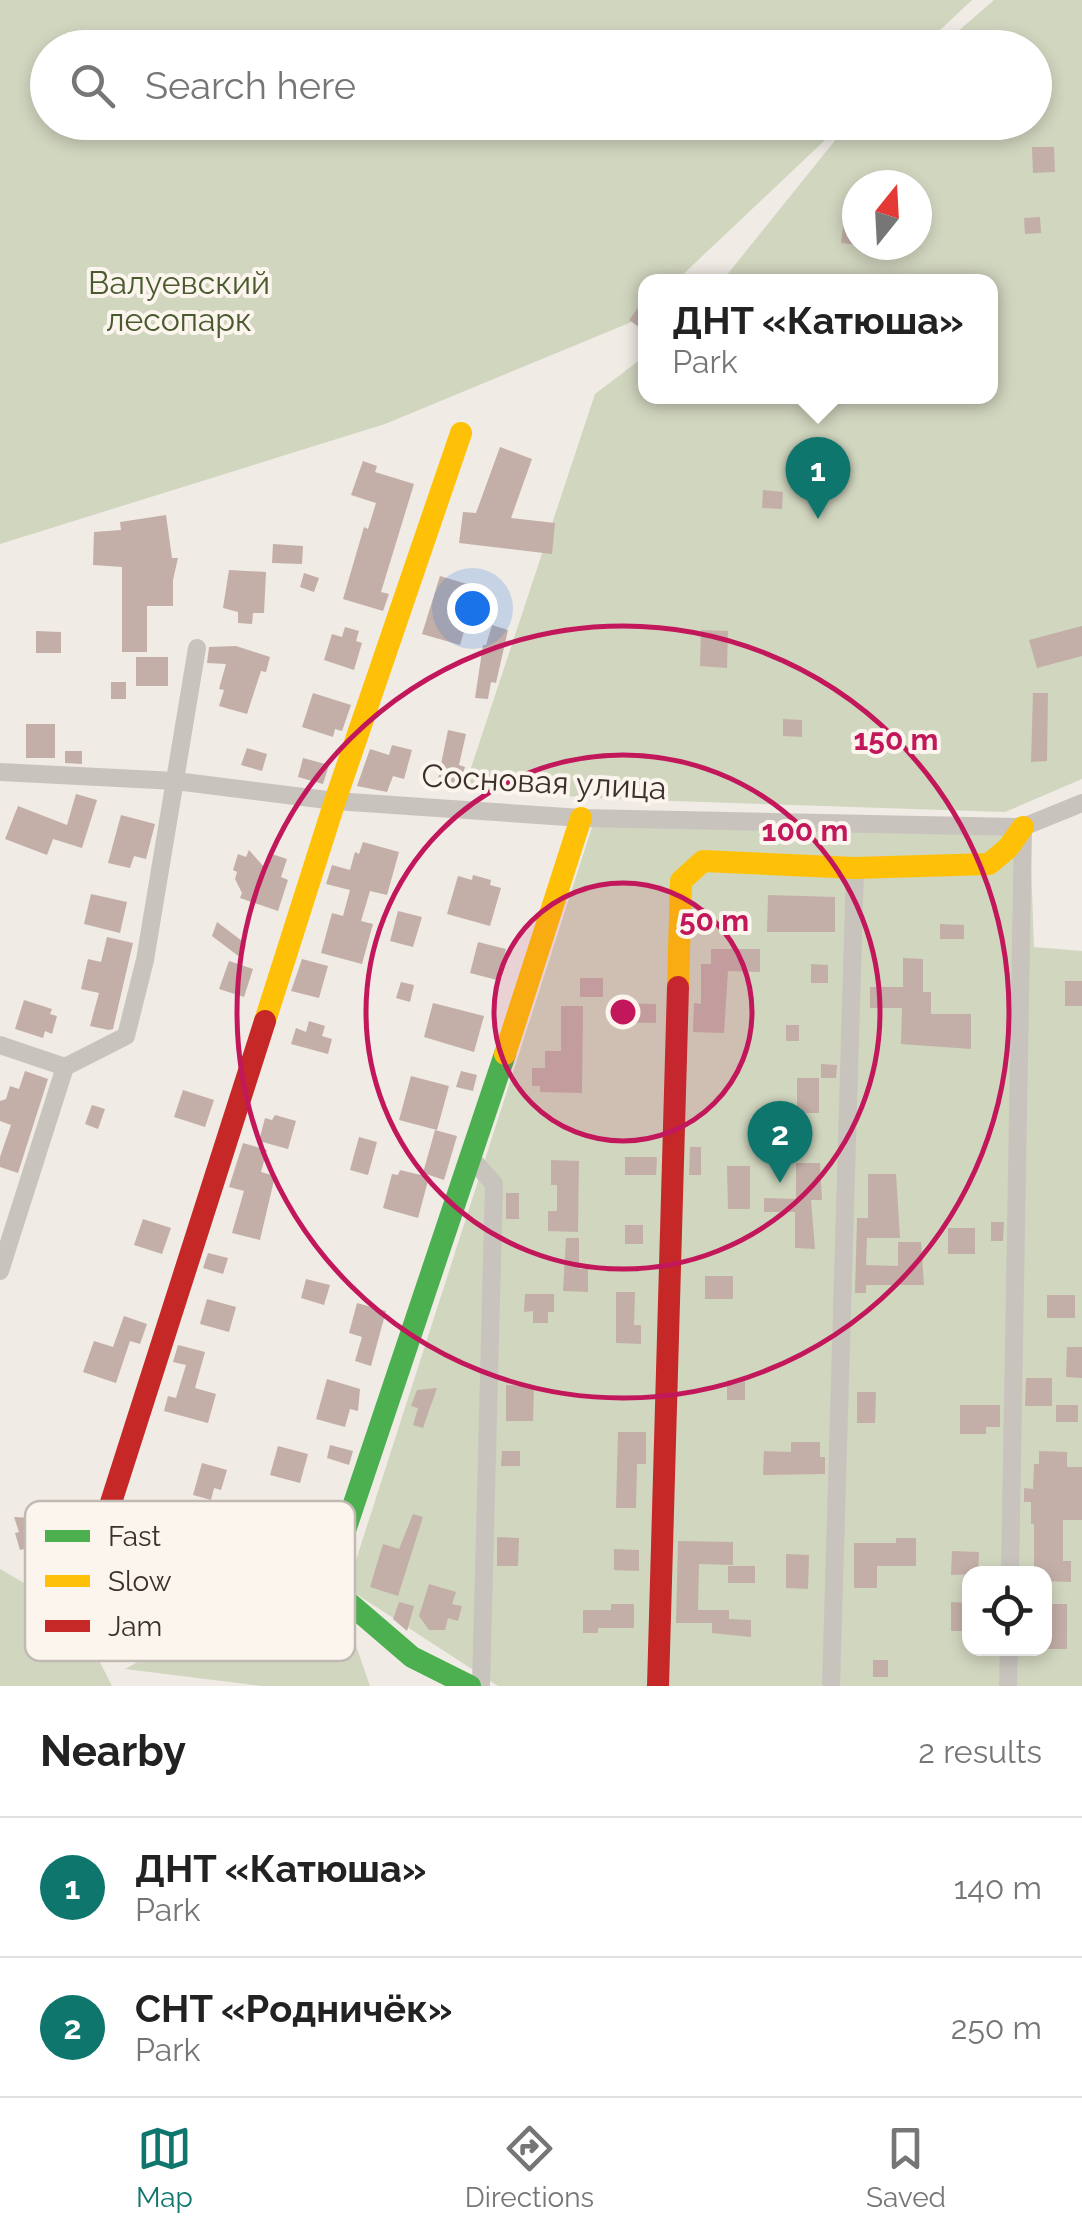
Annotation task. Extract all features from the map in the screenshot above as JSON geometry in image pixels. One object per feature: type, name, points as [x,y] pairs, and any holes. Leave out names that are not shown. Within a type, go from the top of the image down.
[{"type":"street","points":[[111,1501],[336,801],[460,433]]},
{"type":"street","points":[[0,1045],[64,1067],[126,1036],[145,960],[197,648]]},
{"type":"street","name":"Сосновая улица","points":[[0,772],[176,781],[336,801],[581,818],[1023,827],[1082,803]]},
{"type":"street","points":[[355,1501],[581,818]]},
{"type":"street","points":[[658,1686],[680,881],[703,861],[855,868],[989,864],[1008,848],[1023,827]]},
{"type":"street","points":[[1010,1566],[1023,827]]},
{"type":"street","points":[[831,1686],[855,868]]},
{"type":"street","points":[[0,1271],[64,1067]]},
{"type":"street","points":[[471,1158],[494,1184],[480,1686]]},
{"type":"street","points":[[355,1608],[412,1658],[470,1686]]},
{"type":"street","points":[[1008,1686],[1009,1656]]},
{"type":"green space","name":"Валуевский лесопарк","points":[[0,0],[972,0],[940,30],[30,30],[30,140],[825,140],[683,274],[638,274],[638,317],[634,321],[385,424],[0,544]]},
{"type":"green space","points":[[994,0],[1082,0],[1082,779],[1005,812],[612,799],[464,789],[595,394],[638,361],[638,404],[998,404],[998,274],[728,274],[835,140],[1052,140],[1052,30],[960,30]]},
{"type":"green space","points":[[593,824],[1030,836],[1034,947],[1082,951],[1082,1686],[498,1686],[355,1593],[355,1563]]},
{"type":"green space","points":[[0,1569],[25,1584],[25,1661],[99,1661],[112,1686],[0,1686]]},
{"type":"green space","points":[[355,1643],[370,1686],[263,1686],[125,1669],[140,1661],[355,1661]]},
{"type":"building","points":[[1032,147],[1054,147],[1055,172],[1033,173]]},
{"type":"building","points":[[1040,217],[1041,233],[1025,234],[1024,218]]},
{"type":"building","points":[[638,308],[638,326],[629,320]]},
{"type":"building","points":[[500,447],[532,459],[511,518],[555,523],[552,554],[459,543],[463,512],[476,513]]},
{"type":"building","points":[[363,461],[377,466],[375,472],[414,484],[381,592],[389,594],[383,611],[343,599],[364,527],[368,529],[376,503],[351,495]]},
{"type":"building","points":[[763,490],[783,492],[782,509],[762,508]]},
{"type":"building","points":[[166,515],[172,558],[178,558],[173,606],[147,606],[147,652],[122,652],[122,567],[93,565],[94,532],[121,530],[120,522]]},
{"type":"building","points":[[273,544],[303,546],[302,564],[272,563]]},
{"type":"building","points":[[229,570],[266,572],[264,613],[253,613],[252,624],[238,623],[238,612],[223,608]]},
{"type":"building","points":[[304,573],[319,578],[314,592],[300,587]]},
{"type":"building","points":[[440,576],[477,587],[460,645],[422,634]]},
{"type":"building","points":[[492,625],[508,630],[496,683],[491,682],[488,699],[475,698],[483,645]]},
{"type":"building","points":[[1082,626],[1082,656],[1037,668],[1029,640]]},
{"type":"building","points":[[345,627],[359,631],[356,641],[362,643],[354,670],[324,660],[332,634],[342,637]]},
{"type":"building","points":[[701,630],[728,631],[727,668],[700,666]]},
{"type":"building","points":[[36,631],[61,632],[61,653],[36,653]]},
{"type":"building","points":[[236,646],[270,657],[266,672],[261,671],[247,714],[219,706],[226,664],[207,663],[209,647]]},
{"type":"building","points":[[136,657],[168,657],[168,686],[136,686]]},
{"type":"building","points":[[111,682],[126,682],[126,699],[111,699]]},
{"type":"building","points":[[313,693],[351,705],[342,731],[335,729],[333,737],[302,727]]},
{"type":"building","points":[[1033,693],[1048,693],[1047,761],[1031,762]]},
{"type":"building","points":[[783,719],[802,720],[802,737],[783,736]]},
{"type":"building","points":[[26,724],[55,724],[55,758],[26,758]]},
{"type":"building","points":[[448,730],[466,734],[459,765],[465,767],[459,786],[438,779]]},
{"type":"building","points":[[392,745],[412,750],[404,779],[393,776],[387,792],[357,786],[370,749],[389,755]]},
{"type":"building","points":[[247,748],[267,754],[262,771],[241,765]]},
{"type":"building","points":[[65,751],[82,751],[82,764],[65,763]]},
{"type":"building","points":[[303,758],[329,765],[323,784],[298,777]]},
{"type":"building","points":[[76,794],[97,800],[82,848],[53,839],[47,855],[5,839],[18,806],[67,825]]},
{"type":"building","points":[[121,815],[155,824],[146,859],[134,856],[130,868],[108,863]]},
{"type":"building","points":[[363,842],[399,852],[387,895],[370,891],[361,921],[373,924],[362,964],[321,953],[332,913],[343,916],[350,890],[326,884],[332,865],[350,870],[355,852],[359,854]]},
{"type":"building","points":[[249,850],[264,867],[269,853],[287,859],[281,877],[288,880],[278,911],[240,898],[237,872],[233,870],[238,854],[246,857]]},
{"type":"building","points":[[473,875],[491,880],[490,885],[501,888],[490,926],[447,914],[458,876],[472,880]]},
{"type":"building","points":[[91,894],[127,902],[120,933],[84,924]]},
{"type":"building","points":[[768,895],[835,897],[835,932],[767,932]]},
{"type":"building","points":[[398,911],[422,917],[413,947],[390,941]]},
{"type":"building","points":[[217,922],[246,944],[241,958],[212,936]]},
{"type":"building","points":[[940,924],[964,925],[964,939],[940,939]]},
{"type":"building","points":[[107,937],[133,943],[113,1029],[109,1030],[90,1026],[99,993],[81,989],[88,959],[101,962]]},
{"type":"building","points":[[478,942],[506,949],[497,980],[470,973]]},
{"type":"building","points":[[711,949],[760,949],[760,972],[728,971],[724,1033],[693,1032],[694,1003],[701,1004],[701,964],[711,964]]},
{"type":"building","points":[[903,958],[923,959],[923,992],[931,992],[931,1014],[971,1014],[971,1049],[901,1044],[902,1008],[870,1008],[870,987],[903,987]]},
{"type":"building","points":[[302,959],[328,966],[319,998],[291,991]]},
{"type":"building","points":[[229,961],[253,969],[244,997],[219,989]]},
{"type":"building","points":[[811,964],[828,965],[828,983],[811,983]]},
{"type":"building","points":[[580,978],[603,978],[603,997],[580,997]]},
{"type":"building","points":[[1065,981],[1082,981],[1082,1006],[1065,1006]]},
{"type":"building","points":[[401,982],[414,985],[410,1002],[396,998]]},
{"type":"building","points":[[24,1000],[52,1009],[50,1014],[57,1016],[52,1034],[45,1031],[43,1038],[15,1029]]},
{"type":"building","points":[[433,1003],[484,1016],[474,1052],[424,1037]]},
{"type":"building","points":[[613,1003],[656,1004],[656,1023],[612,1022]]},
{"type":"building","points":[[561,1006],[583,1006],[582,1093],[540,1092],[540,1086],[532,1086],[532,1068],[545,1068],[545,1051],[561,1051]]},
{"type":"building","points":[[309,1021],[325,1026],[322,1036],[332,1039],[328,1054],[291,1044],[296,1028],[306,1032]]},
{"type":"building","points":[[786,1025],[799,1025],[799,1041],[786,1041]]},
{"type":"building","points":[[821,1064],[837,1065],[836,1078],[821,1078]]},
{"type":"building","points":[[25,1071],[48,1079],[18,1173],[0,1167],[11,1125],[0,1121],[0,1101],[6,1099],[10,1086],[19,1089]]},
{"type":"building","points":[[461,1071],[477,1075],[473,1091],[456,1087]]},
{"type":"building","points":[[411,1076],[449,1086],[437,1130],[399,1120]]},
{"type":"building","points":[[797,1078],[819,1078],[819,1113],[797,1113]]},
{"type":"building","points":[[183,1090],[214,1100],[205,1127],[174,1117]]},
{"type":"building","points":[[92,1105],[105,1109],[98,1129],[85,1124]]},
{"type":"building","points":[[275,1115],[296,1121],[288,1149],[259,1141],[265,1118],[272,1120]]},
{"type":"building","points":[[435,1130],[457,1136],[444,1180],[423,1173]]},
{"type":"building","points":[[768,1132],[795,1132],[795,1152],[768,1151]]},
{"type":"building","points":[[359,1137],[377,1142],[368,1175],[350,1170]]},
{"type":"building","points":[[243,1143],[267,1150],[261,1172],[275,1176],[260,1240],[232,1233],[244,1191],[229,1187]]},
{"type":"building","points":[[690,1147],[701,1147],[701,1175],[689,1175]]},
{"type":"building","points":[[625,1157],[657,1157],[656,1175],[625,1175]]},
{"type":"building","points":[[551,1160],[579,1161],[578,1232],[548,1231],[548,1211],[557,1211],[557,1185],[551,1185]]},
{"type":"building","points":[[796,1163],[820,1163],[822,1200],[811,1200],[815,1249],[795,1248],[795,1212],[764,1212],[764,1198],[796,1199]]},
{"type":"building","points":[[727,1166],[750,1166],[750,1209],[728,1209]]},
{"type":"building","points":[[400,1170],[429,1177],[418,1218],[383,1208],[392,1174],[398,1175]]},
{"type":"building","points":[[868,1174],[896,1174],[900,1238],[867,1238],[866,1265],[898,1266],[898,1242],[921,1242],[924,1285],[866,1285],[866,1293],[855,1293],[857,1218],[868,1218]]},
{"type":"building","points":[[506,1193],[519,1193],[519,1219],[506,1219]]},
{"type":"building","points":[[143,1219],[171,1228],[162,1254],[134,1245]]},
{"type":"building","points":[[991,1222],[1004,1222],[1003,1241],[991,1241]]},
{"type":"building","points":[[625,1225],[643,1225],[643,1244],[625,1244]]},
{"type":"building","points":[[948,1228],[975,1228],[975,1254],[948,1254]]},
{"type":"building","points":[[566,1238],[579,1238],[579,1269],[588,1269],[588,1292],[563,1291]]},
{"type":"building","points":[[208,1253],[228,1258],[223,1274],[203,1268]]},
{"type":"building","points":[[705,1276],[733,1276],[733,1299],[705,1299]]},
{"type":"building","points":[[306,1279],[330,1285],[324,1305],[301,1298]]},
{"type":"building","points":[[616,1292],[635,1292],[634,1325],[641,1325],[641,1344],[616,1343]]},
{"type":"building","points":[[525,1294],[554,1294],[554,1312],[548,1312],[548,1323],[533,1323],[533,1311],[524,1312]]},
{"type":"building","points":[[1047,1295],[1075,1295],[1075,1318],[1047,1318]]},
{"type":"building","points":[[207,1299],[236,1307],[229,1332],[200,1324]]},
{"type":"building","points":[[357,1303],[386,1311],[371,1366],[355,1361],[362,1337],[349,1333]]},
{"type":"building","points":[[124,1316],[147,1324],[140,1344],[130,1341],[116,1383],[83,1372],[94,1341],[113,1347]]},
{"type":"building","points":[[178,1345],[205,1352],[195,1388],[216,1394],[208,1423],[164,1411],[168,1396],[176,1398],[186,1365],[173,1362]]},
{"type":"building","points":[[1067,1347],[1082,1347],[1082,1378],[1066,1377]]},
{"type":"building","points":[[1026,1378],[1052,1378],[1052,1406],[1025,1406]]},
{"type":"building","points":[[327,1379],[360,1389],[358,1411],[350,1409],[345,1427],[316,1419]]},
{"type":"building","points":[[727,1380],[745,1380],[745,1400],[727,1400]]},
{"type":"building","points":[[506,1385],[534,1386],[533,1421],[506,1421]]},
{"type":"building","points":[[437,1388],[423,1428],[413,1425],[418,1408],[411,1406],[417,1390]]},
{"type":"building","points":[[857,1392],[876,1392],[875,1423],[857,1423]]},
{"type":"building","points":[[960,1405],[1000,1405],[1000,1427],[986,1427],[986,1434],[960,1434]]},
{"type":"building","points":[[1056,1405],[1078,1405],[1078,1422],[1056,1422]]},
{"type":"building","points":[[618,1432],[646,1432],[646,1464],[637,1464],[636,1508],[616,1508]]},
{"type":"building","points":[[791,1442],[820,1442],[825,1474],[763,1475],[764,1451],[791,1452]]},
{"type":"building","points":[[330,1445],[353,1451],[349,1465],[327,1458]]},
{"type":"building","points":[[278,1446],[308,1454],[300,1483],[270,1475]]},
{"type":"building","points":[[502,1451],[520,1451],[520,1466],[501,1466]]},
{"type":"building","points":[[1039,1451],[1067,1452],[1067,1467],[1082,1467],[1082,1520],[1063,1520],[1063,1561],[1071,1561],[1071,1582],[1052,1581],[1052,1566],[1034,1566],[1034,1524],[1031,1502],[1024,1502],[1024,1488],[1033,1489],[1034,1464],[1039,1464]]},
{"type":"building","points":[[202,1463],[227,1470],[221,1490],[214,1488],[211,1500],[193,1495]]},
{"type":"building","points":[[413,1514],[423,1517],[398,1596],[370,1587],[383,1544],[399,1549]]},
{"type":"building","points":[[14,1517],[25,1518],[25,1559],[15,1533],[19,1532]]},
{"type":"building","points":[[497,1537],[519,1538],[518,1566],[497,1566]]},
{"type":"building","points":[[896,1538],[916,1538],[916,1566],[877,1566],[877,1588],[854,1588],[854,1543],[896,1543]]},
{"type":"building","points":[[678,1541],[733,1542],[733,1565],[699,1564],[698,1610],[729,1610],[729,1619],[751,1620],[751,1637],[712,1633],[712,1623],[676,1623]]},
{"type":"building","points":[[614,1549],[639,1550],[639,1571],[614,1570]]},
{"type":"building","points":[[952,1551],[979,1552],[978,1566],[962,1566],[962,1575],[951,1575]]},
{"type":"building","points":[[786,1554],[809,1555],[808,1589],[786,1588]]},
{"type":"building","points":[[728,1566],[755,1566],[755,1583],[728,1583]]},
{"type":"building","points":[[429,1584],[456,1592],[452,1604],[462,1606],[458,1621],[448,1618],[445,1630],[429,1630],[419,1616]]},
{"type":"building","points":[[399,1602],[414,1606],[407,1631],[393,1619]]},
{"type":"building","points":[[951,1602],[962,1603],[962,1631],[951,1631]]},
{"type":"building","points":[[611,1604],[634,1604],[634,1628],[598,1628],[598,1633],[583,1633],[583,1610],[611,1610]]},
{"type":"building","points":[[1052,1604],[1067,1604],[1067,1649],[1052,1649]]},
{"type":"building","points":[[873,1660],[888,1660],[888,1677],[873,1677]]},
{"type":"traffic: fast","points":[[355,1501],[505,1054]]},
{"type":"traffic: fast","points":[[355,1608],[412,1657],[470,1686]]},
{"type":"traffic: slow","points":[[265,1021],[335,801],[461,433]]},
{"type":"traffic: slow","points":[[505,1054],[581,818]]},
{"type":"traffic: slow","points":[[678,987],[681,881],[703,861],[855,868],[989,864],[1008,848],[1023,827]]},
{"type":"traffic: jam","points":[[658,1686],[678,987]]},
{"type":"traffic: jam","points":[[111,1501],[265,1021]]},
{"type":"place","name":"ДНТ «Катюша»","points":[[818,519]]},
{"type":"place","name":"СНТ «Родничёк»","points":[[780,1183]]}]
